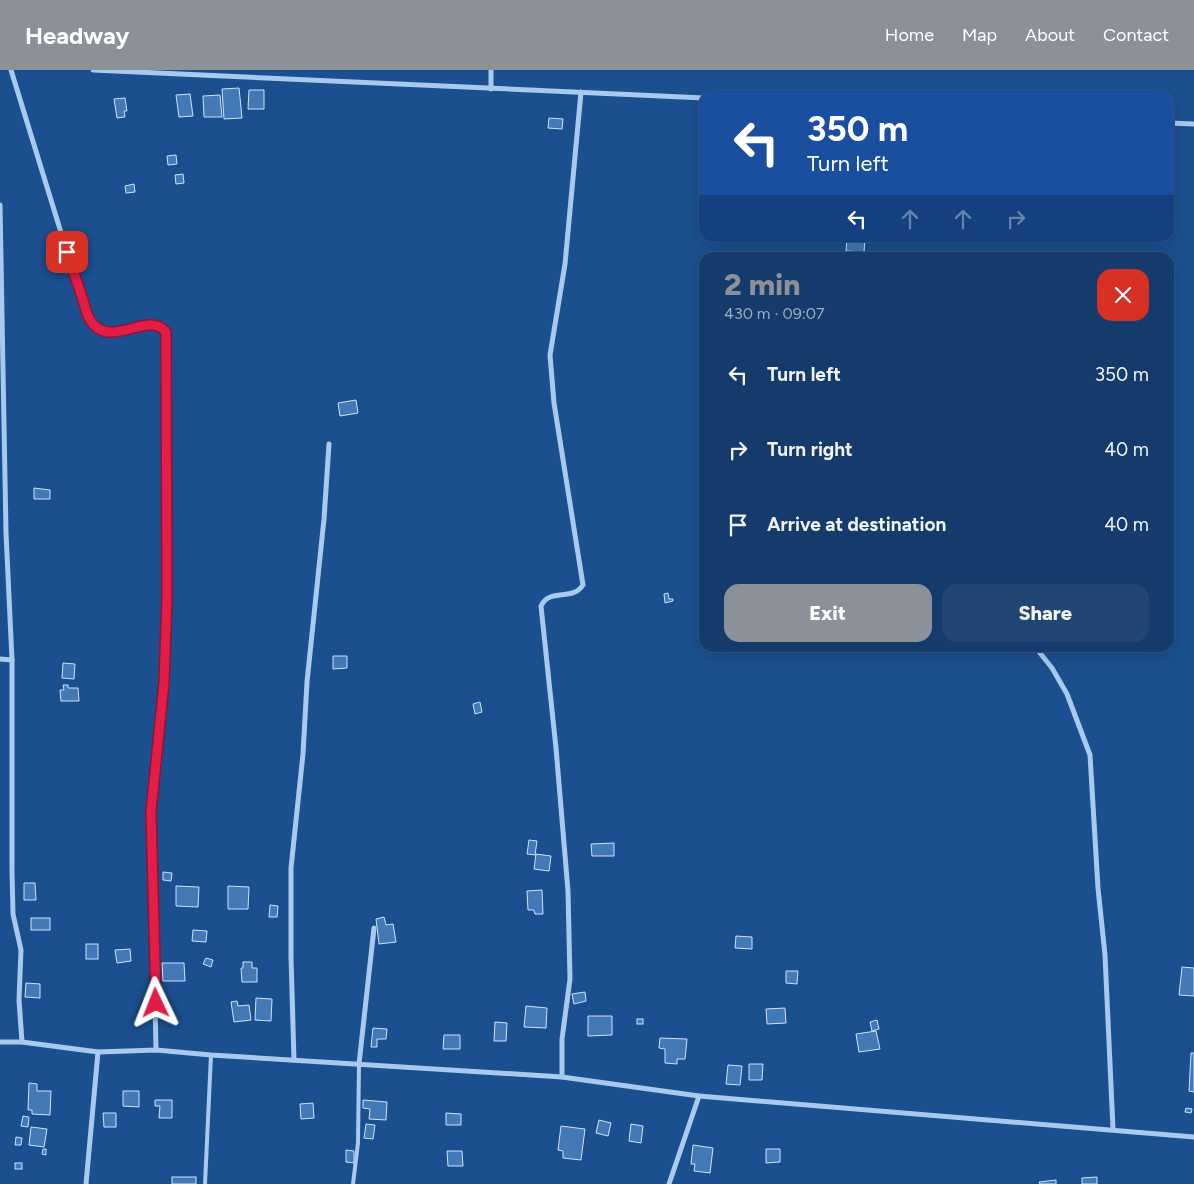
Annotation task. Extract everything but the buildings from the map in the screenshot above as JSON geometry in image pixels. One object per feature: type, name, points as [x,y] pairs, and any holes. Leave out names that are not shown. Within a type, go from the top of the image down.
[{"type":"street","points":[[11,70],[89,319],[98,329],[109,333],[150,325],[162,328],[166,332],[167,598],[164,683],[151,812],[156,1050]]},
{"type":"street","points":[[93,70],[699,98]]},
{"type":"street","points":[[491,70],[491,89]]},
{"type":"street","points":[[562,1077],[562,1039],[570,979],[568,891],[556,748],[541,606],[544,600],[550,596],[579,592],[583,585],[554,403],[550,355],[565,264],[581,92]]},
{"type":"street","points":[[1174,123],[1194,124]]},
{"type":"street","points":[[0,205],[2,399],[12,660],[13,914],[21,950],[19,1000],[22,1042]]},
{"type":"street","points":[[294,1060],[291,957],[292,868],[329,444]]},
{"type":"street","points":[[1039,652],[1052,668],[1067,694],[1090,755],[1098,888],[1105,955],[1114,1129]]},
{"type":"street","points":[[0,659],[12,660]]},
{"type":"street","points":[[359,1064],[374,928]]},
{"type":"street","points":[[0,1042],[22,1042],[98,1052],[156,1050],[562,1077],[699,1096],[1194,1137]]},
{"type":"street","points":[[86,1184],[98,1052]]},
{"type":"street","points":[[669,1184],[699,1096]]},
{"type":"lane","points":[[205,1184],[211,1055]]},
{"type":"lane","points":[[353,1184],[358,1143],[359,1064]]},
{"type":"route","points":[[67,252],[89,319],[98,329],[109,333],[150,325],[162,328],[166,332],[167,598],[164,683],[151,812],[156,1003]]}]
